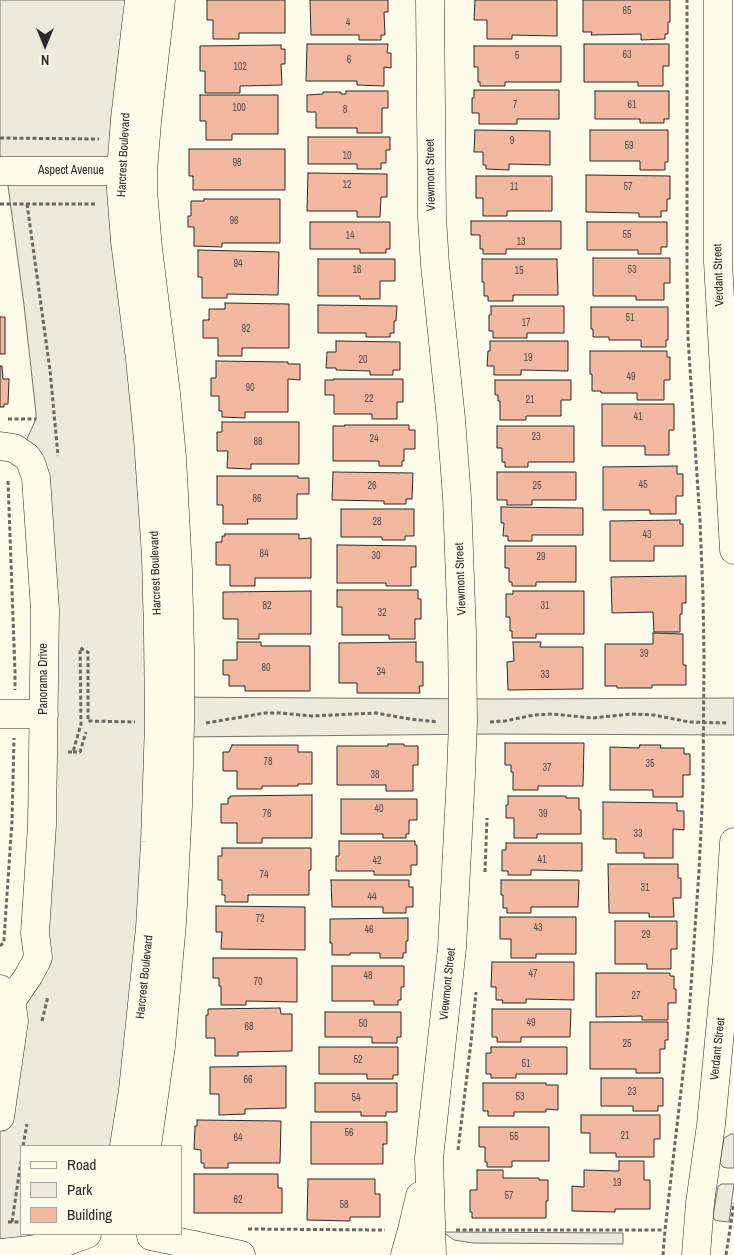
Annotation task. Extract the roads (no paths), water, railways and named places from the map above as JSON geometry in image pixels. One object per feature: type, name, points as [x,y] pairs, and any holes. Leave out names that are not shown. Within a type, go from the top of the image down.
[{"type":"street","name":"Harcrest Boulevard","points":[[139,0],[126,109],[132,171],[143,191],[148,248],[164,373],[172,458],[180,651],[178,806],[172,923],[161,1046],[146,1145]]},
{"type":"street","name":"Harcrest Boulevard","points":[[124,1145],[133,1090],[150,928],[156,832],[159,697],[156,556],[148,439],[125,241],[121,190],[132,171],[148,112],[161,0]]},
{"type":"street","name":"Viewmont Street","points":[[430,0],[432,218],[457,498],[463,722],[452,948],[430,1158],[432,1255]]},
{"type":"street","name":"Verdant Street","points":[[718,0],[718,262],[734,550]]},
{"type":"street","name":"Aspect Avenue","points":[[0,171],[132,171]]},
{"type":"street","name":"Panorama Drive","points":[[0,446],[14,448],[27,457],[36,478],[45,610],[42,825],[35,933],[31,945],[15,968],[4,992]]},
{"type":"street","points":[[0,714],[44,714]]},
{"type":"street","name":"Verdant Street","points":[[696,1255],[727,958],[734,842]]},
{"type":"street","points":[[0,1117],[14,1021],[13,1012],[4,992]]},
{"type":"street","name":"Viewmont Street","points":[[405,1255],[430,1158]]},
{"type":"street","points":[[0,1253],[30,1250],[84,1235]]},
{"type":"street","points":[[80,1255],[86,1235]]},
{"type":"street","points":[[152,1242],[242,1242]]}]
